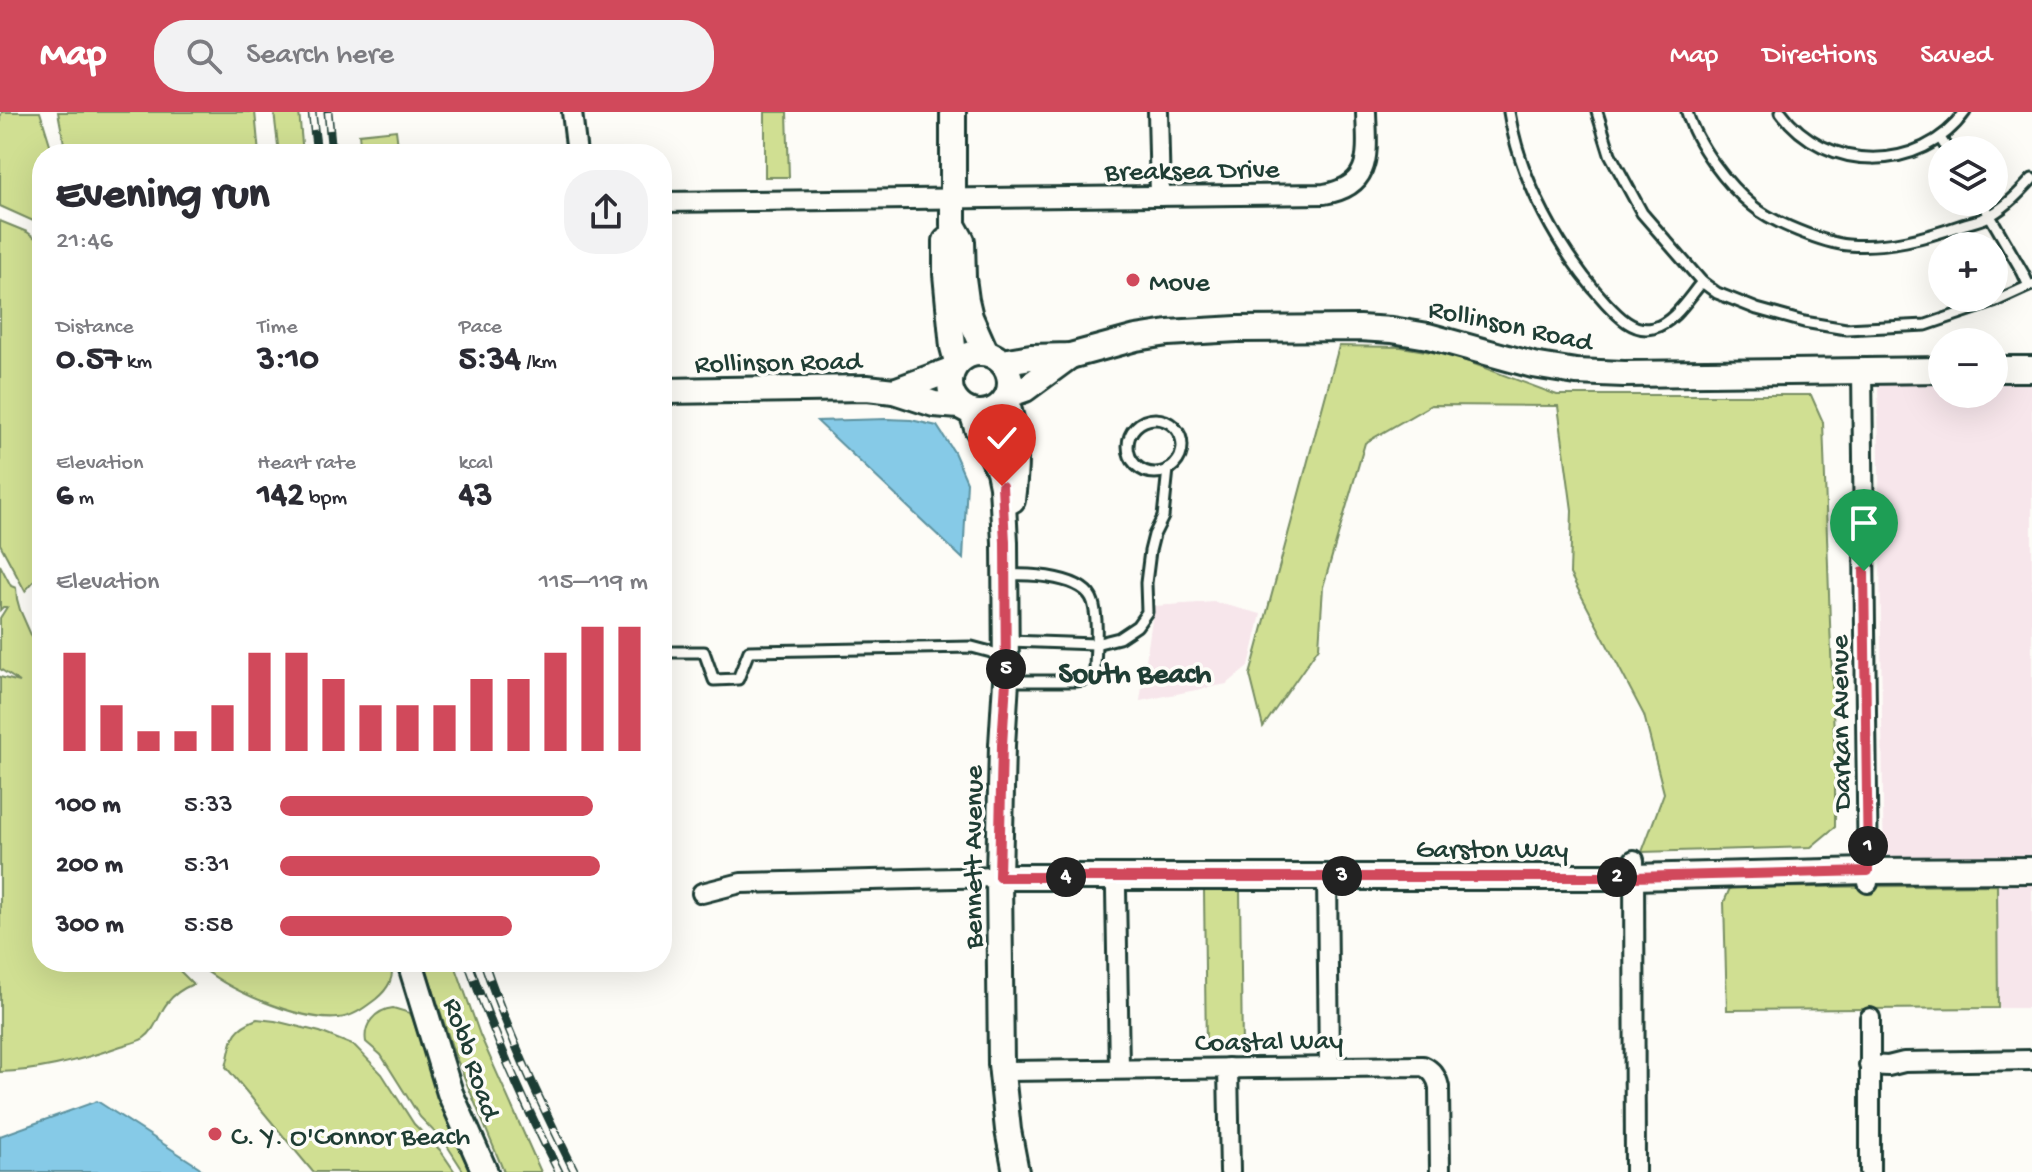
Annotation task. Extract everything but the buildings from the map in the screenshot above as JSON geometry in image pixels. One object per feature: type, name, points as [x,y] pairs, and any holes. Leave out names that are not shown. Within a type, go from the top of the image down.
[{"type":"street","points":[[572,112],[576,144]]},
{"type":"street","points":[[953,112],[953,225],[962,241],[968,308],[994,357],[1010,377],[1006,397],[991,412],[966,409],[953,398],[950,389],[949,380],[954,366],[946,237],[953,225]]},
{"type":"street","points":[[1158,112],[1160,196]]},
{"type":"street","name":"Breaksea Drive","points":[[672,202],[1334,193],[1354,182],[1363,172],[1367,152],[1366,112]]},
{"type":"street","name":"Rollinson Road","points":[[994,357],[1070,356],[1136,338],[1168,333],[1321,327],[1392,330],[1428,336],[1533,365],[1576,372],[1928,370]]},
{"type":"street","points":[[954,366],[966,356],[976,353],[994,357]]},
{"type":"street","name":"Rollinson Road","points":[[1006,397],[1025,389],[1070,356]]},
{"type":"street","name":"Rollinson Road","points":[[894,391],[954,366]]},
{"type":"street","points":[[2008,369],[2032,369]]},
{"type":"street","name":"Darkan Avenue","points":[[1862,371],[1868,877]]},
{"type":"street","name":"Rollinson Road","points":[[672,391],[851,387],[894,391],[934,404],[966,409]]},
{"type":"street","name":"Bennett Avenue","points":[[1005,542],[1015,469],[1012,417],[1006,397]]},
{"type":"street","name":"Bennett Avenue","points":[[966,409],[988,446],[1002,486],[1006,662],[999,877],[1002,1071],[1016,1172]]},
{"type":"street","points":[[1634,869],[1635,1172]]},
{"type":"street","name":"Garston Way","points":[[999,877],[1327,876],[1634,869],[1868,877],[2032,870]]},
{"type":"street","points":[[1327,876],[1329,1066]]},
{"type":"street","points":[[702,893],[741,883],[999,877]]},
{"type":"street","points":[[1114,877],[1119,1068]]},
{"type":"street","name":"Robb Road","points":[[413,972],[450,1093],[485,1172]]},
{"type":"street","points":[[1870,1018],[1870,1172]]},
{"type":"street","points":[[1869,1065],[2032,1060]]},
{"type":"street","name":"Coastal Way","points":[[1002,1071],[1414,1065],[1428,1068],[1438,1080],[1439,1087],[1440,1172]]},
{"type":"street","points":[[1228,1068],[1230,1172]]},
{"type":"lane","points":[[1509,112],[1531,183],[1564,250],[1591,287],[1620,318],[1640,327],[1655,328],[1675,314],[1702,282]]},
{"type":"lane","points":[[1597,112],[1610,154],[1642,213],[1702,282],[1717,293],[1757,309],[1846,329],[1926,325],[1994,302],[2030,285],[1991,216],[1895,244],[1846,245],[1797,230],[1754,207],[1719,170],[1692,129],[1687,112]]},
{"type":"lane","points":[[1781,112],[1803,136],[1829,151],[1857,158],[1886,159],[1914,152],[1928,144]]},
{"type":"lane","points":[[1942,136],[1965,112]]},
{"type":"lane","points":[[2008,202],[2032,179]]},
{"type":"lane","points":[[1006,662],[1119,638],[1137,626],[1147,612],[1146,583],[1150,551],[1163,517],[1168,469],[1180,456],[1182,446],[1181,437],[1169,423],[1161,419],[1143,422],[1131,434],[1128,450],[1131,458],[1136,465],[1151,472],[1168,469]]},
{"type":"lane","points":[[672,652],[704,652],[714,680],[738,679],[749,651],[972,647],[991,652],[1006,662],[1076,681],[1088,679],[1095,672],[1093,599],[1081,587],[1049,577],[1005,575]]},
{"type":"shaded area","points":[[2008,383],[2032,383],[2032,1008],[1999,1008],[1997,883],[1884,883],[1878,384],[1928,384],[1928,408],[2008,408]]},
{"type":"shaded area","points":[[1214,602],[1261,614],[1249,666],[1227,684],[1140,701],[1154,606]]},
{"type":"green space","points":[[2,112],[40,112],[50,144],[32,144],[32,220],[0,206]]},
{"type":"green space","points":[[58,112],[255,112],[258,144],[64,144]]},
{"type":"green space","points":[[274,112],[299,112],[302,144],[278,144]]},
{"type":"green space","points":[[765,112],[787,112],[789,177],[765,177]]},
{"type":"green space","points":[[396,130],[398,144],[360,144],[359,134]]},
{"type":"green space","points":[[0,221],[32,236],[32,583],[25,591],[0,544]]},
{"type":"green space","points":[[1339,346],[1401,347],[1450,355],[1557,395],[1811,395],[1823,422],[1835,827],[1811,847],[1642,852],[1664,793],[1644,715],[1570,574],[1572,510],[1558,406],[1431,405],[1365,443],[1323,587],[1319,647],[1263,727],[1250,675]]},
{"type":"green space","points":[[0,565],[11,586],[16,588],[20,610],[32,637],[32,972],[181,972],[193,984],[170,999],[152,1030],[139,1041],[61,1064],[0,1072],[0,677],[20,682],[0,669],[0,618],[7,607],[0,610]]},
{"type":"green space","points":[[1997,885],[1998,1008],[1727,1010],[1724,902],[1730,888]]},
{"type":"green space","points":[[1240,890],[1242,1050],[1206,1051],[1204,891]]},
{"type":"green space","points":[[208,972],[392,973],[390,983],[376,999],[363,1009],[343,1017],[322,1018],[283,1009]]},
{"type":"green space","points":[[427,972],[458,972],[480,1035],[541,1172],[504,1172],[454,1053]]},
{"type":"green space","points":[[393,1008],[410,1013],[412,1017],[451,1131],[471,1172],[464,1172],[446,1144],[420,1117],[381,1055],[366,1042],[368,1024],[376,1015]]},
{"type":"green space","points":[[257,1019],[320,1032],[355,1046],[382,1074],[414,1124],[440,1150],[455,1172],[313,1172],[226,1067],[237,1032]]},
{"type":"water","points":[[887,419],[937,426],[954,452],[967,482],[963,559],[817,421]]},
{"type":"water","points":[[97,1101],[203,1172],[0,1172],[0,1136]]},
{"type":"railway","points":[[312,112],[316,144]]},
{"type":"railway","points":[[328,112],[331,144]]},
{"type":"railway","points":[[472,972],[510,1068],[559,1172]]},
{"type":"railway","points":[[488,972],[526,1068],[575,1172]]},
{"type":"place","name":"Move","points":[[1133,280]]},
{"type":"place","name":"C. Y. O'Connor Beach","points":[[215,1134]]},
{"type":"district","name":"South Beach","points":[[1135,672]]},
{"type":"route","points":[[1002,486],[1006,681],[999,877],[1633,877],[1868,871],[1864,571]]}]
